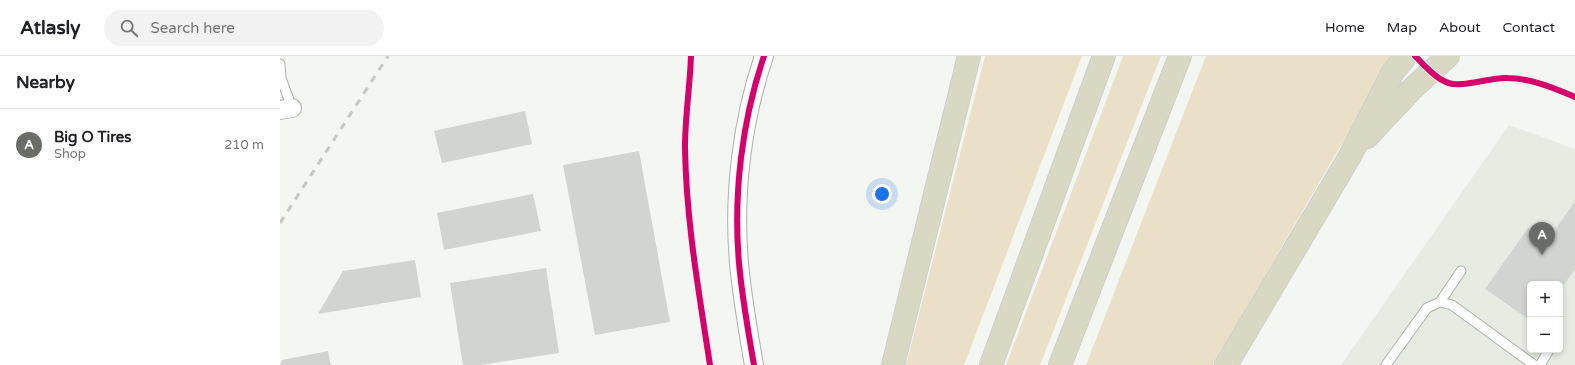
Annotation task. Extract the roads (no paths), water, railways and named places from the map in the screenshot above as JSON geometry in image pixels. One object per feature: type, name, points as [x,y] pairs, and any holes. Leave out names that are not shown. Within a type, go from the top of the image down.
[{"type":"highway","points":[[893,365],[969,56]]},
{"type":"highway","points":[[991,365],[1104,56]]},
{"type":"highway","points":[[1060,365],[1180,56]]},
{"type":"highway","points":[[1226,365],[1350,156],[1393,72],[1406,56]]},
{"type":"highway","points":[[1350,156],[1412,90],[1448,56]]},
{"type":"street","points":[[754,365],[741,275],[738,211],[741,164],[748,115],[764,56]]},
{"type":"lane","points":[[280,64],[286,109]]},
{"type":"lane","points":[[1386,365],[1427,308],[1440,302],[1461,271]]},
{"type":"lane","points":[[1440,302],[1452,305],[1534,365]]},
{"type":"lane","points":[[1540,365],[1547,353]]},
{"type":"railway","points":[[280,223],[388,56]]},
{"type":"place","name":"Big O Tires","points":[[1542,255]]}]
